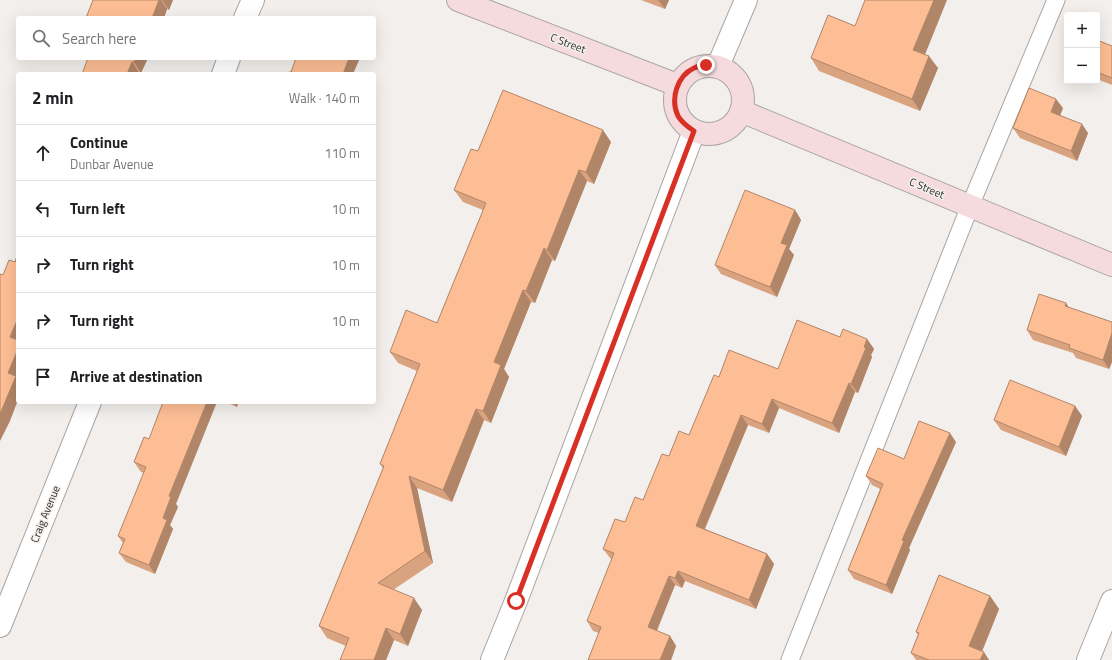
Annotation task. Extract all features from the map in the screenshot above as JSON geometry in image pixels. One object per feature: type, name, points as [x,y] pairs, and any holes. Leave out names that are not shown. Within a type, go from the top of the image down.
[{"type":"street","points":[[246,16],[253,0]]},
{"type":"street","points":[[718,66],[746,0]]},
{"type":"street","name":"C Street","points":[[463,1],[678,85]]},
{"type":"street","points":[[224,72],[228,60]]},
{"type":"street","points":[[706,65],[718,66],[728,71],[736,79],[742,89],[743,100],[741,111],[737,119],[722,131],[713,134],[703,134],[694,131],[685,125],[675,106],[674,95],[684,75],[694,68],[706,65]]},
{"type":"street","name":"C Street","points":[[741,111],[1112,265]]},
{"type":"street","points":[[492,660],[519,593],[694,131]]},
{"type":"street","name":"Craig Avenue","points":[[0,626],[89,404]]},
{"type":"street","points":[[1088,660],[1112,601]]},
{"type":"lane","points":[[790,660],[970,206],[1056,0]]},
{"type":"building","points":[[93,0],[159,0],[153,16],[87,16]]},
{"type":"building","points":[[865,0],[934,0],[913,50],[929,56],[912,99],[811,58],[828,15],[855,26]]},
{"type":"building","points":[[1100,41],[1112,46],[1112,78],[1100,73]]},
{"type":"building","points":[[87,60],[135,60],[132,62],[128,72],[83,72]]},
{"type":"building","points":[[295,60],[348,60],[344,72],[291,72]]},
{"type":"building","points":[[1029,88],[1056,99],[1051,112],[1082,124],[1071,151],[1013,128]]},
{"type":"building","points":[[503,90],[603,130],[586,172],[579,170],[547,250],[544,248],[526,291],[523,290],[494,362],[501,365],[483,411],[476,409],[443,490],[409,476],[425,551],[378,583],[414,598],[400,634],[386,628],[374,660],[340,660],[349,638],[319,626],[384,466],[380,464],[420,364],[390,352],[406,310],[437,323],[486,203],[454,190],[471,149],[478,151]]},
{"type":"building","points":[[745,190],[795,210],[781,243],[787,245],[770,287],[715,265]]},
{"type":"building","points":[[16,259],[16,323],[10,337],[16,339],[16,354],[8,373],[16,376],[0,414],[0,274],[3,275],[9,260],[15,262]]},
{"type":"building","points":[[1039,294],[1066,303],[1065,306],[1112,322],[1112,333],[1103,360],[1069,348],[1070,345],[1027,330]]},
{"type":"building","points":[[797,320],[840,337],[843,329],[867,339],[864,347],[866,348],[851,384],[849,383],[832,423],[772,399],[762,424],[741,415],[696,526],[767,554],[749,600],[678,571],[675,578],[669,576],[648,627],[670,636],[660,660],[588,660],[601,627],[587,621],[614,553],[603,549],[615,519],[625,522],[635,497],[643,500],[662,454],[669,456],[679,431],[689,435],[714,375],[719,377],[729,350],[778,369]]},
{"type":"building","points":[[1010,380],[1075,406],[1059,447],[994,420]]},
{"type":"building","points":[[162,404],[206,404],[169,496],[171,497],[163,518],[167,520],[149,565],[119,553],[125,539],[118,536],[146,467],[134,462],[144,437],[149,439]]},
{"type":"building","points":[[919,421],[950,433],[902,540],[904,541],[886,585],[848,570],[883,484],[866,476],[878,448],[904,459]]},
{"type":"building","points":[[939,575],[990,596],[969,646],[984,652],[980,660],[929,660],[911,653],[919,633],[916,632]]},
{"type":"route","points":[[516,601],[694,131],[685,125],[679,116],[675,106],[674,95],[684,75],[694,68],[706,65]]}]
